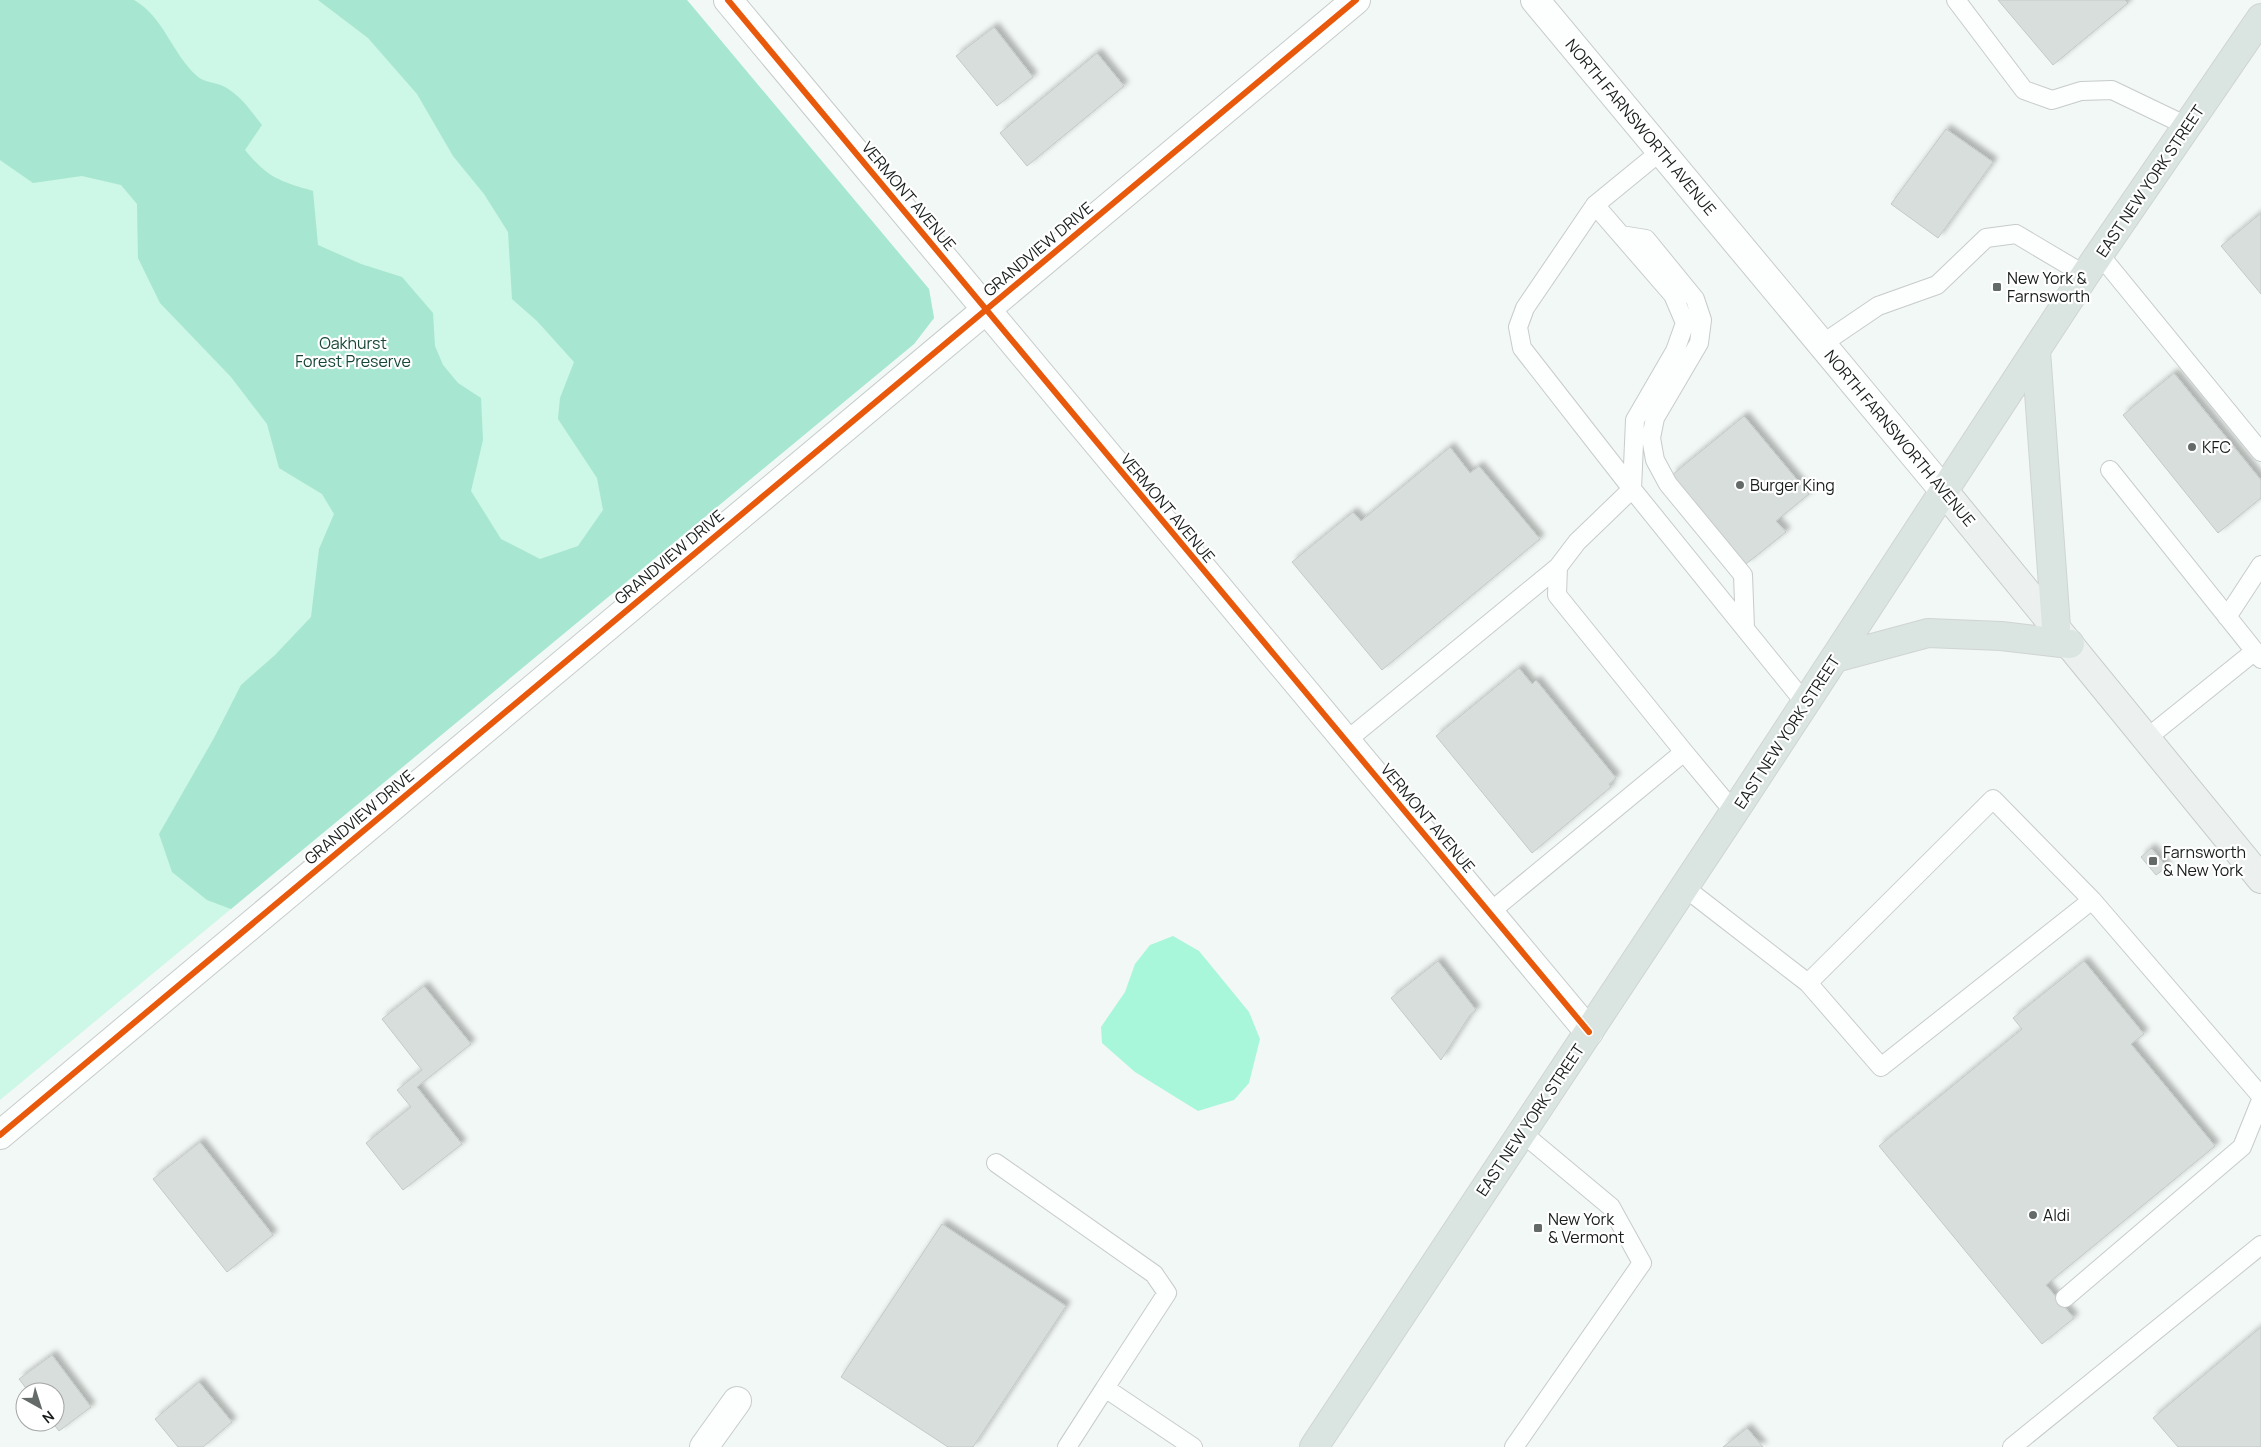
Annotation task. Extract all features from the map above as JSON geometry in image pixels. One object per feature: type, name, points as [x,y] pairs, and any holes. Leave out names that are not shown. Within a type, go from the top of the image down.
[{"type":"main road","name":"EAST NEW YORK STREET","points":[[1314,1447],[1734,812],[2092,265],[2261,18]]},
{"type":"main road","points":[[1835,658],[1928,633],[2063,636],[2036,351]]},
{"type":"main road","name":"NORTH FARNSWORTH AVENUE","points":[[1944,491],[2261,879]]},
{"type":"street","name":"VERMONT AVENUE","points":[[728,0],[1589,1032]]},
{"type":"street","name":"GRANDVIEW DRIVE","points":[[0,1135],[1356,0]]},
{"type":"street","name":"NORTH FARNSWORTH AVENUE","points":[[1535,0],[1944,491]]},
{"type":"street","points":[[704,1447],[737,1401]]},
{"type":"lane","points":[[1956,0],[2024,90],[2052,100],[2080,91],[2112,90],[2187,126]]},
{"type":"lane","points":[[1661,151],[1595,205],[1526,308],[1518,328],[1522,348],[1632,489],[1805,703]]},
{"type":"lane","points":[[1346,741],[1558,567],[1577,542],[1632,489],[1635,420],[1674,350],[1685,323],[1673,295],[1595,205]]},
{"type":"lane","points":[[1822,344],[1878,306],[1937,285],[1986,238],[2016,234],[2092,265],[2261,452]]},
{"type":"lane","points":[[1621,235],[1646,239],[1695,299],[1700,313],[1702,320],[1699,343],[1655,418],[1651,438],[1655,460],[1668,484],[1743,575],[1745,628]]},
{"type":"lane","points":[[2110,470],[2258,655],[2147,738]]},
{"type":"lane","points":[[2227,618],[2261,565]]},
{"type":"lane","points":[[1558,567],[1557,595],[1734,812]]},
{"type":"lane","points":[[1490,912],[1684,752]]},
{"type":"lane","points":[[1808,983],[1993,799],[2092,900],[2261,1096]]},
{"type":"lane","points":[[1684,887],[1808,983],[1881,1067],[2092,900]]},
{"type":"lane","points":[[2065,1298],[2242,1147],[2261,1100]]},
{"type":"lane","points":[[1514,1447],[1642,1262],[1611,1207],[1568,1169],[1521,1132]]},
{"type":"lane","points":[[996,1163],[1154,1274],[1167,1294],[1067,1447]]},
{"type":"lane","points":[[2012,1447],[2261,1246]]},
{"type":"lane","points":[[1105,1388],[1193,1447]]},
{"type":"green space","name":"Oakhurst Forest Preserve","points":[[0,0],[687,0],[929,289],[934,318],[914,344],[0,1100]]},
{"type":"green space","points":[[0,0],[134,0],[153,16],[188,67],[197,76],[203,80],[225,87],[241,99],[262,125],[245,150],[268,173],[283,181],[313,191],[318,245],[361,264],[402,277],[433,313],[435,346],[443,365],[458,383],[481,398],[483,440],[471,491],[501,539],[540,559],[578,546],[603,510],[597,478],[558,419],[560,398],[574,362],[537,321],[512,299],[508,232],[484,194],[453,156],[417,94],[368,38],[318,0],[687,0],[929,289],[934,318],[914,344],[231,909],[207,900],[172,872],[159,834],[214,738],[241,685],[275,655],[311,617],[319,549],[334,514],[322,494],[279,468],[267,424],[231,377],[160,303],[138,258],[137,204],[121,185],[82,176],[33,183],[0,160]]},
{"type":"shaded area","points":[[1173,936],[1199,951],[1249,1012],[1260,1039],[1249,1083],[1234,1100],[1198,1111],[1135,1072],[1102,1043],[1101,1027],[1125,992],[1135,964],[1150,945]]},
{"type":"building","points":[[1998,0],[2125,0],[2128,3],[2053,65]]},
{"type":"building","points":[[994,27],[1033,77],[997,106],[956,56]]},
{"type":"building","points":[[1097,53],[1124,86],[1027,166],[1000,133]]},
{"type":"building","points":[[1946,129],[1993,162],[1938,238],[1891,204]]},
{"type":"building","points":[[2261,213],[2261,294],[2221,246]]},
{"type":"building","name":"KFC","points":[[2174,373],[2261,480],[2261,498],[2218,533],[2123,415]]},
{"type":"building","name":"Burger King","points":[[1744,416],[1809,494],[1776,521],[1786,532],[1746,564],[1672,475]]},
{"type":"building","points":[[1450,447],[1470,473],[1479,466],[1540,539],[1382,670],[1292,562],[1353,512],[1361,521]]},
{"type":"building","points":[[1519,668],[1532,684],[1536,680],[1616,778],[1609,784],[1611,787],[1532,853],[1436,736]]},
{"type":"building","points":[[2151,848],[2167,867],[2156,875],[2141,857]]},
{"type":"building","points":[[1438,961],[1476,1010],[1470,1015],[1441,1060],[1391,998]]},
{"type":"building","name":"Aldi","points":[[2084,961],[2144,1034],[2131,1044],[2215,1146],[2046,1285],[2074,1318],[2042,1344],[1879,1146],[2022,1029],[2013,1018]]},
{"type":"building","points":[[424,986],[471,1044],[417,1087],[462,1144],[403,1190],[366,1143],[411,1107],[397,1090],[422,1070],[382,1019]]},
{"type":"building","points":[[200,1142],[273,1235],[227,1272],[153,1179]]},
{"type":"building","points":[[942,1224],[1066,1306],[973,1447],[948,1447],[841,1377]]},
{"type":"building","points":[[2261,1327],[2261,1447],[2178,1447],[2153,1418]]},
{"type":"building","points":[[52,1355],[91,1407],[65,1426],[65,1382],[21,1382],[19,1379]]},
{"type":"building","points":[[199,1382],[232,1422],[203,1447],[178,1447],[155,1419]]},
{"type":"building","points":[[1747,1428],[1763,1447],[1723,1447]]},
{"type":"cycle path","points":[[728,0],[1589,1032]]},
{"type":"cycle path","points":[[0,1135],[1356,0]]},
{"type":"place","name":"New York & Farnsworth","points":[[1997,287]]},
{"type":"place","name":"KFC","points":[[2192,447]]},
{"type":"place","name":"Burger King","points":[[1740,485]]},
{"type":"place","name":"Farnsworth & New York","points":[[2153,861]]},
{"type":"place","name":"Aldi","points":[[2033,1215]]},
{"type":"place","name":"New York & Vermont","points":[[1538,1228]]}]
